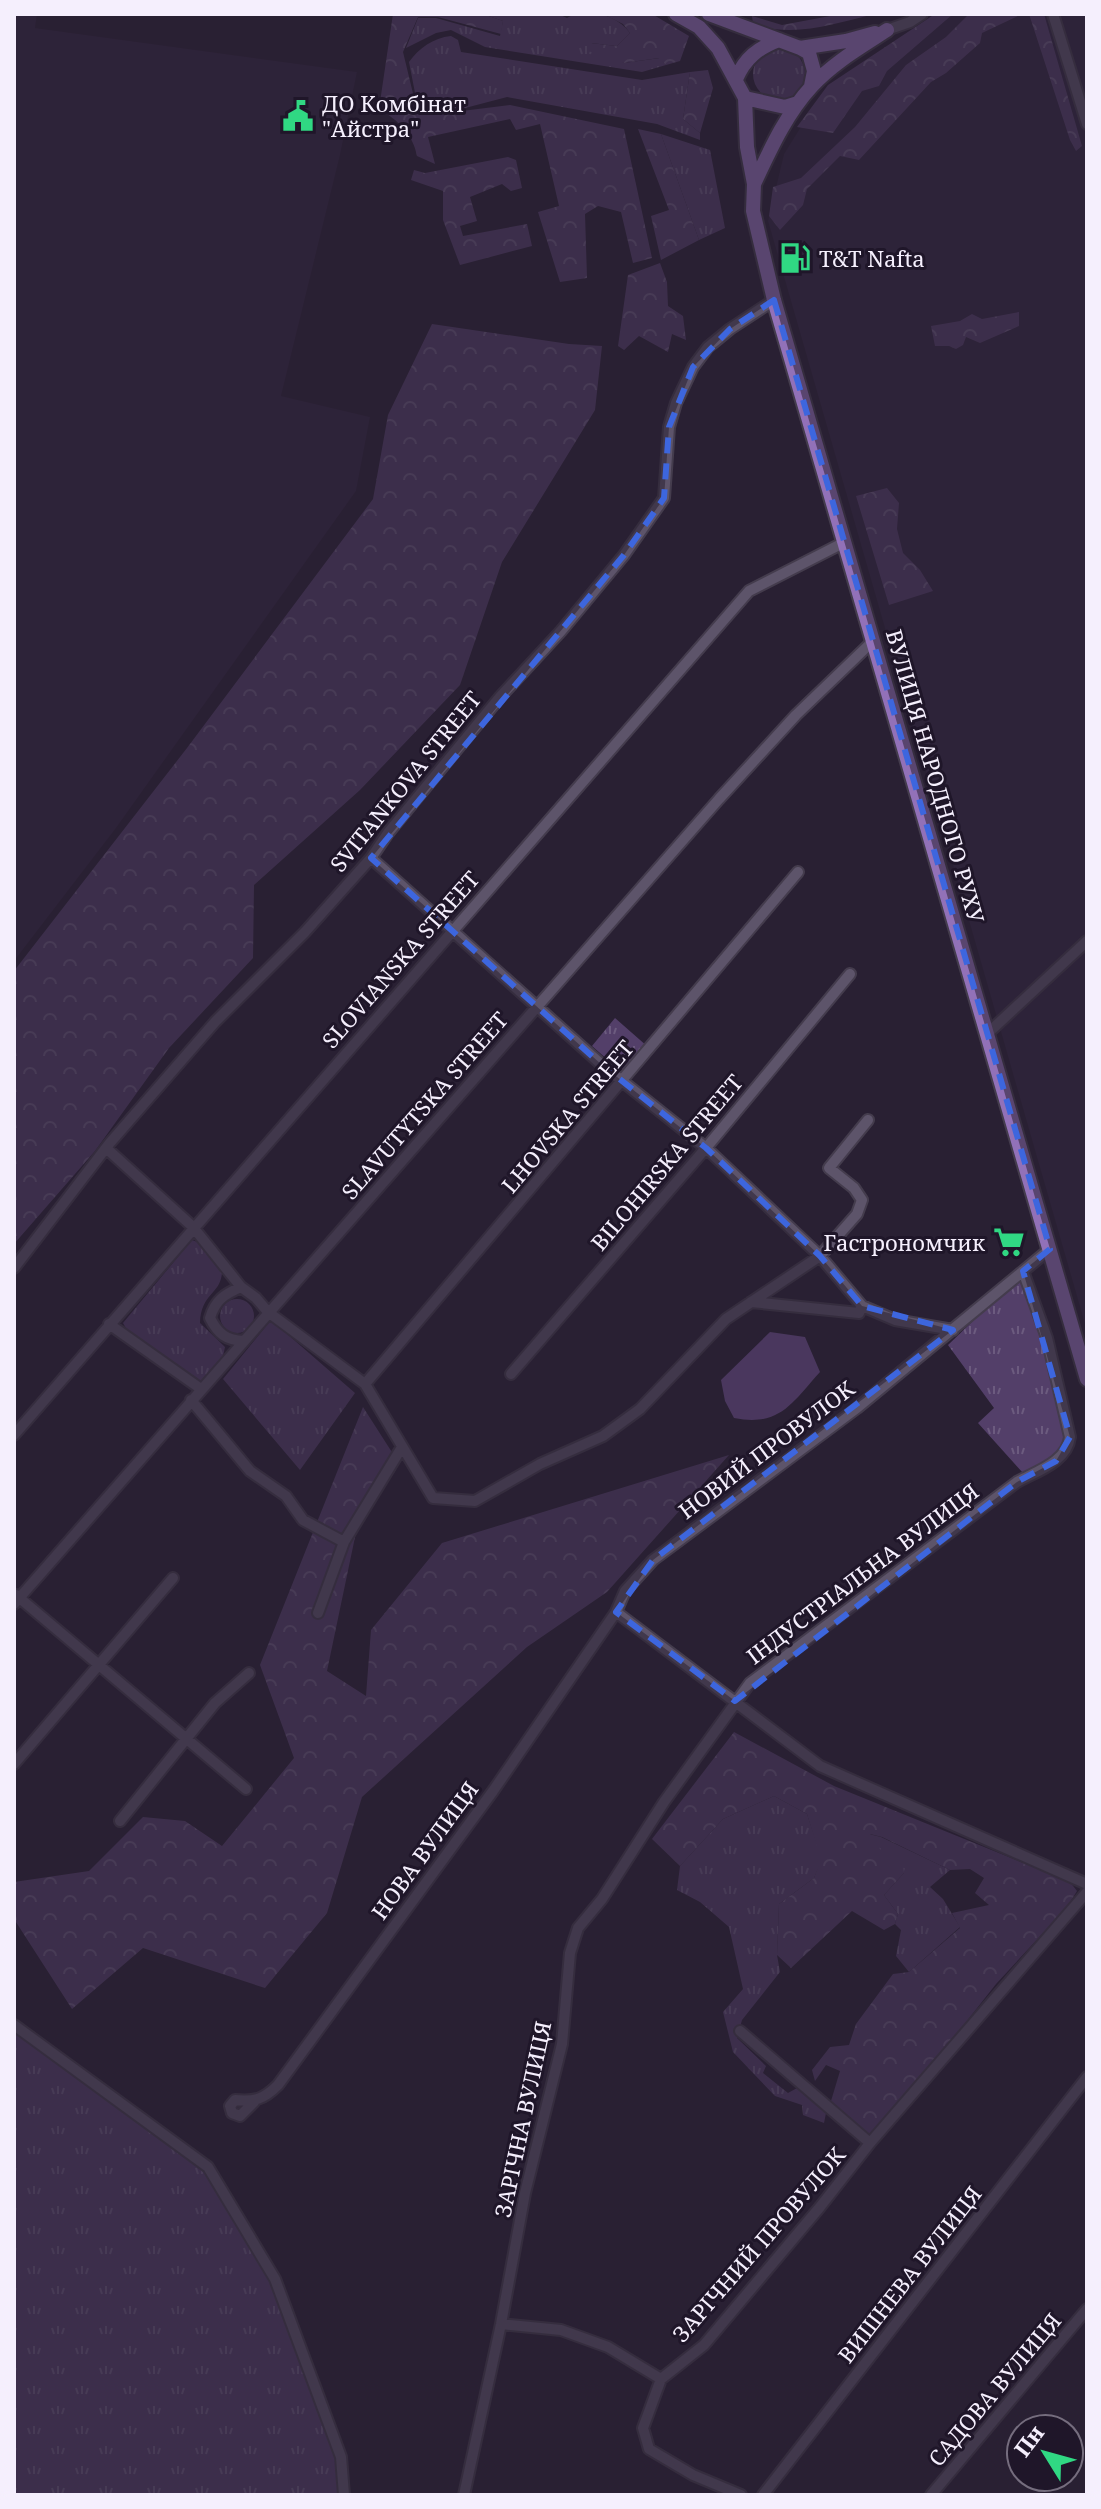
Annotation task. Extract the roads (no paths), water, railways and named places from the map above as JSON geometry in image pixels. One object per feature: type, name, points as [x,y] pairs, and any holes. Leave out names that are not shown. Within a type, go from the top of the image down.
[{"type":"main road","points":[[676,14],[699,27],[718,48],[745,98],[785,107],[799,102]]},
{"type":"main road","points":[[709,14],[809,53],[814,71],[811,87]]},
{"type":"main road","points":[[800,48],[846,41],[887,30]]},
{"type":"main road","points":[[754,184],[790,115],[811,87],[836,64],[887,30]]},
{"type":"main road","points":[[736,79],[750,57],[763,46],[779,40]]},
{"type":"main road","name":"ВУЛИЦЯ НАРОДНОГО РУХУ","points":[[745,98],[747,147],[754,184],[753,211],[774,300],[1087,1379]]},
{"type":"street","points":[[887,30],[922,14]]},
{"type":"street","points":[[1053,14],[1087,124]]},
{"type":"street","name":"SVITANKOVA STREET","points":[[14,1268],[106,1148],[215,1022],[305,932],[371,858],[500,697],[561,631],[624,555],[664,498],[669,427],[676,403],[693,367],[708,347],[774,300]]},
{"type":"street","name":"SLOVIANSKA STREET","points":[[14,1435],[749,591],[843,543]]},
{"type":"street","name":"SLAVUTYTSKA STREET","points":[[16,1598],[786,726],[874,640]]},
{"type":"street","points":[[371,858],[623,1082],[706,1148],[820,1256],[862,1306],[895,1320],[953,1330]]},
{"type":"street","name":"LHOVSKA STREET","points":[[365,1384],[798,872]]},
{"type":"street","points":[[988,1033],[1087,941]]},
{"type":"street","name":"BILOHIRSKA STREET","points":[[511,1374],[706,1148],[850,974]]},
{"type":"street","points":[[106,1148],[193,1227],[241,1287],[268,1312],[365,1384],[433,1498],[475,1501],[540,1464],[603,1436],[640,1409],[726,1319],[820,1256],[857,1214],[862,1200],[854,1188],[829,1168],[868,1120]]},
{"type":"street","name":"НОВИЙ ПРОВУЛОК","points":[[616,1612],[625,1591],[653,1560],[857,1408],[1050,1249]]},
{"type":"street","name":"ІНДУСТРІАЛЬНА ВУЛИЦЯ","points":[[735,1701],[750,1683],[1017,1482],[1056,1461],[1069,1449],[1070,1437],[1047,1338],[1023,1271]]},
{"type":"street","points":[[241,1287],[221,1297],[213,1307],[210,1318],[216,1329],[229,1340],[244,1341]]},
{"type":"street","points":[[751,1302],[859,1313],[862,1306]]},
{"type":"street","points":[[109,1324],[201,1389]]},
{"type":"street","points":[[191,1400],[250,1471],[286,1496],[303,1520],[344,1542]]},
{"type":"street","points":[[318,1613],[344,1542],[402,1447]]},
{"type":"street","points":[[14,1764],[173,1578]]},
{"type":"street","points":[[16,1598],[246,1789]]},
{"type":"street","points":[[616,1612],[820,1766],[1087,1884]]},
{"type":"street","name":"НОВА ВУЛИЦЯ","points":[[254,2102],[266,2097],[278,2085],[493,1791],[616,1612]]},
{"type":"street","points":[[120,1821],[215,1703],[249,1673]]},
{"type":"street","name":"ЗАРІЧНА ВУЛИЦЯ","points":[[464,2495],[501,2324],[525,2193],[562,2044],[570,1953],[578,1928],[602,1899],[664,1802],[735,1701]]},
{"type":"street","name":"ЗАРІЧНИЙ ПРОВУЛОК","points":[[661,2379],[704,2345],[870,2143],[1087,1892]]},
{"type":"street","points":[[14,2025],[208,2167],[275,2279],[341,2457],[344,2495]]},
{"type":"street","name":"ЗАРІЧНИЙ ПРОВУЛОК","points":[[740,2031],[870,2143]]},
{"type":"street","name":"ВИШНЕВА ВУЛИЦЯ","points":[[763,2495],[1087,2077]]},
{"type":"street","name":"САДОВА ВУЛИЦЯ","points":[[931,2495],[1087,2309]]},
{"type":"street","points":[[501,2324],[561,2330],[608,2347],[661,2379],[643,2428],[649,2449],[693,2475],[741,2495]]},
{"type":"place","name":"ДО Комбінат \"Айстра\"","points":[[298,116]]},
{"type":"place","name":"T&T Nafta","points":[[795,258]]},
{"type":"place","name":"Гастрономчик","points":[[1009,1242]]}]
